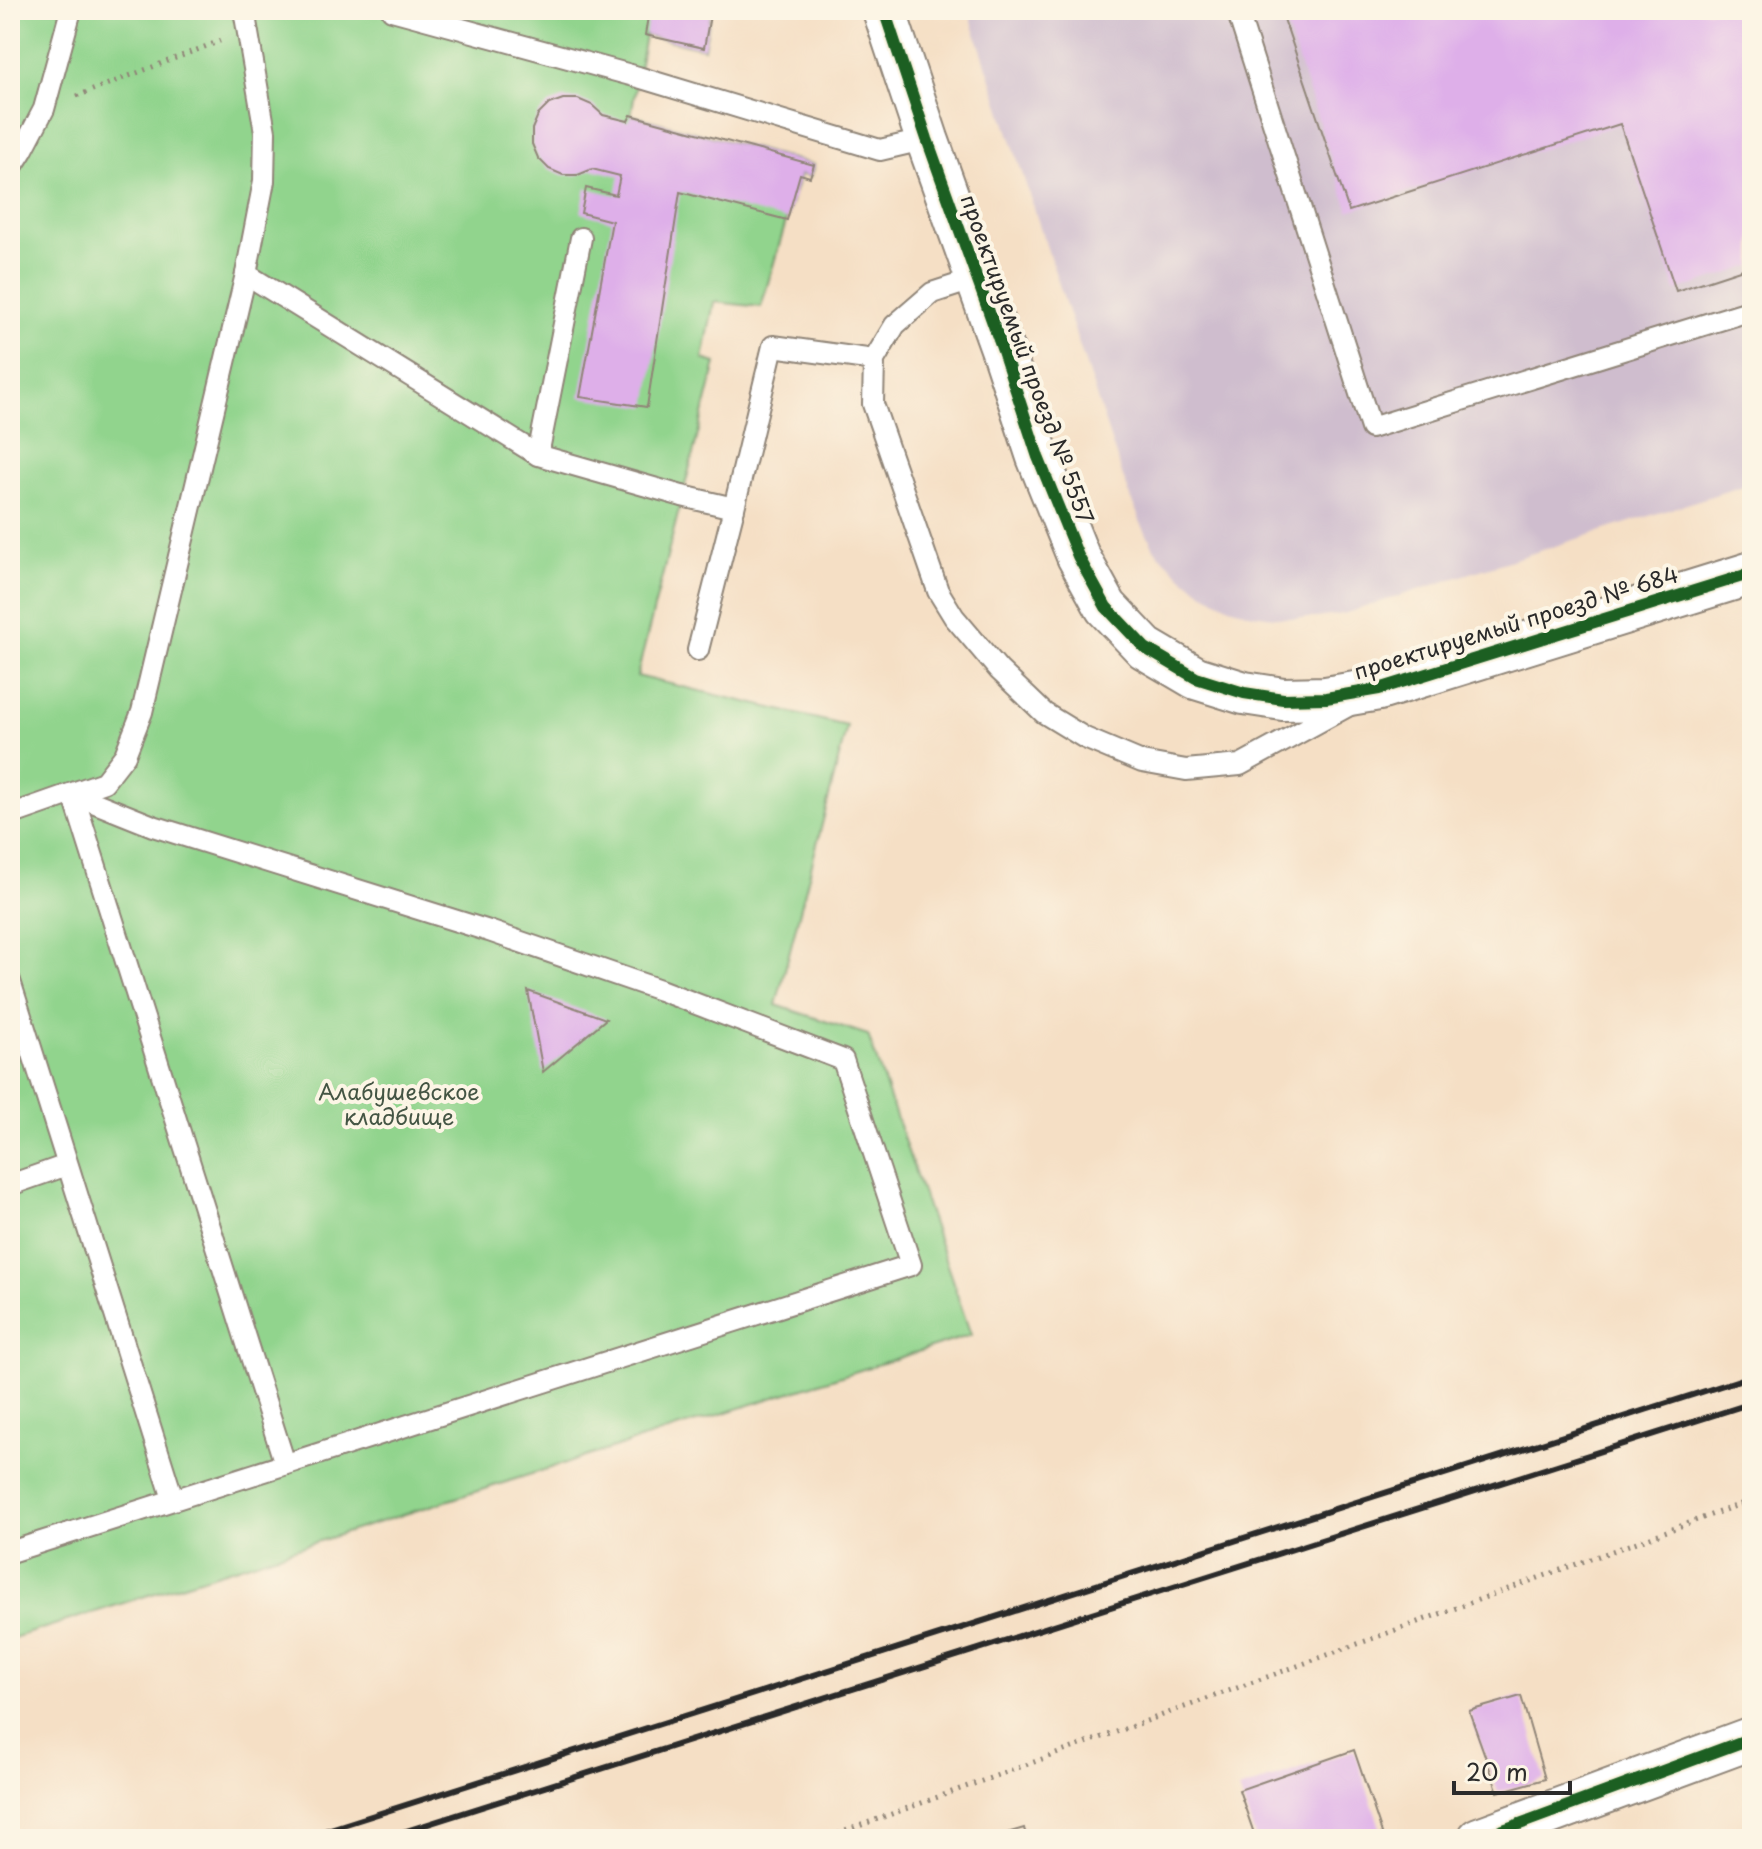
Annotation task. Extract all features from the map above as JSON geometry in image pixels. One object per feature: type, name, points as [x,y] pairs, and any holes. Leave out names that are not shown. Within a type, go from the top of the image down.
[{"type":"street","name":"проектируемый проезд № 5557","points":[[884,10],[1038,457],[1078,556],[1106,607],[1145,648],[1196,678]]},
{"type":"street","name":"проектируемый проезд № 684","points":[[1196,678],[1244,693],[1283,699],[1326,698],[1379,689],[1752,573]]},
{"type":"street","points":[[1482,1839],[1752,1738]]},
{"type":"lane","points":[[10,170],[44,109],[71,10]]},
{"type":"lane","points":[[392,10],[638,77],[880,150],[927,139]]},
{"type":"lane","points":[[1237,10],[1371,428],[1752,310]]},
{"type":"lane","points":[[10,815],[104,782],[125,755],[142,712],[246,274],[264,181],[265,132],[246,20]]},
{"type":"lane","points":[[538,455],[581,238]]},
{"type":"lane","points":[[246,274],[538,455],[734,508]]},
{"type":"lane","points":[[978,278],[932,293],[895,325],[874,360],[873,404],[938,591],[954,617],[999,670],[1044,713],[1085,738],[1142,762],[1186,770],[1240,765],[1379,689]]},
{"type":"lane","points":[[698,650],[773,346],[874,360]]},
{"type":"lane","points":[[10,1552],[911,1265],[843,1060],[646,985],[489,931],[153,826],[73,794]]},
{"type":"lane","points":[[73,794],[285,1464]]},
{"type":"lane","points":[[10,981],[173,1499]]},
{"type":"lane","points":[[10,1185],[67,1165]]},
{"type":"path","points":[[44,109],[246,20]]},
{"type":"path","points":[[823,1839],[1752,1500]]},
{"type":"shaded area","points":[[968,10],[1752,10],[1752,483],[1343,614],[1282,618],[1253,614],[1230,607],[1204,593],[1155,550],[1141,523]]},
{"type":"green space","name":"Алабушевское кладбище","points":[[10,10],[711,10],[704,48],[645,35],[631,115],[814,165],[810,177],[800,174],[761,307],[714,302],[703,359],[716,363],[637,676],[847,726],[776,1005],[868,1035],[971,1335],[10,1639]]},
{"type":"building","points":[[649,10],[711,10],[704,48],[645,35]]},
{"type":"building","points":[[1281,10],[1752,10],[1752,266],[1676,291],[1620,124],[1349,211]]},
{"type":"building","points":[[563,99],[578,99],[592,105],[603,115],[628,121],[631,115],[814,165],[810,177],[800,174],[787,220],[680,192],[647,407],[580,397],[612,221],[581,213],[586,188],[616,195],[620,176],[592,169],[578,175],[563,175],[549,169],[538,158],[532,144],[532,129],[538,115],[549,104]]},
{"type":"building","points":[[528,991],[606,1019],[543,1072]]},
{"type":"building","points":[[1521,1696],[1545,1779],[1498,1792],[1469,1711]]},
{"type":"building","points":[[1354,1750],[1383,1836],[1374,1839],[1256,1839],[1239,1790]]},
{"type":"building","points":[[1024,1828],[1027,1839],[998,1839],[997,1836]]},
{"type":"railway","points":[[299,1839],[1752,1376]]},
{"type":"railway","points":[[381,1839],[1752,1403]]},
{"type":"cycle path","points":[[884,10],[1038,457],[1078,556],[1106,607],[1145,648],[1196,678],[1244,693],[1283,699],[1326,698],[1379,689],[1752,573]]},
{"type":"cycle path","points":[[1479,1839],[1752,1738]]}]
